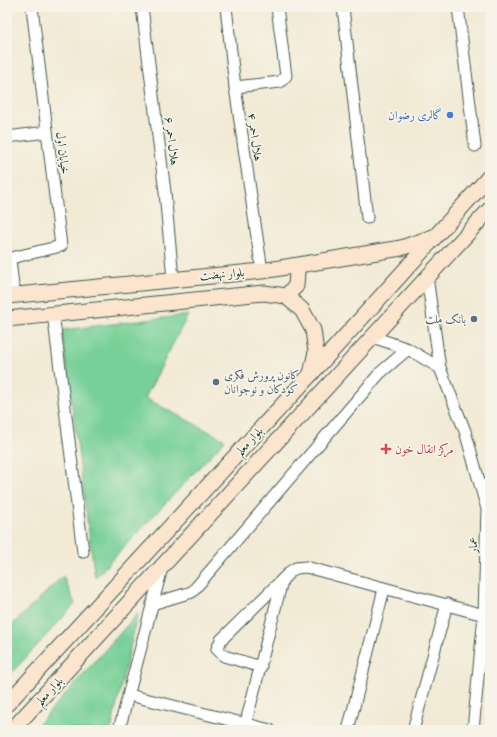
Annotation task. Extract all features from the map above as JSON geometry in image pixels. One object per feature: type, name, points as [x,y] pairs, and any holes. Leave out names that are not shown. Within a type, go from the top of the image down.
[{"type":"main road","name":"بلوار معلم","points":[[7,704],[311,374],[490,176]]},
{"type":"main road","name":"بلوار معلم","points":[[12,730],[490,209]]},
{"type":"main road","name":"بلوار نهضت","points":[[11,296],[293,266],[401,248],[434,237]]},
{"type":"main road","points":[[293,266],[297,272],[296,286],[286,296],[302,310],[313,330],[316,352],[311,374]]},
{"type":"main road","name":"بلوار نهضت","points":[[7,319],[53,313],[264,293],[286,296]]},
{"type":"street","name":"خیابان اول","points":[[9,259],[61,246],[32,7]]},
{"type":"street","name":"هلال احمر ۶","points":[[142,7],[165,192],[173,279]]},
{"type":"street","name":"هلال احمر ۴","points":[[226,7],[235,86],[262,270]]},
{"type":"street","points":[[235,86],[280,82],[286,76],[277,7]]},
{"type":"street","points":[[342,7],[367,218]]},
{"type":"street","points":[[458,7],[475,146]]},
{"type":"street","points":[[7,137],[47,132]]},
{"type":"street","points":[[9,259],[11,296]]},
{"type":"street","name":"عمار","points":[[427,276],[440,368],[465,432],[486,494],[487,509],[484,615],[473,730]]},
{"type":"street","points":[[53,313],[83,552]]},
{"type":"street","points":[[373,337],[408,349],[440,368]]},
{"type":"street","points":[[152,604],[192,592],[380,373],[408,349]]},
{"type":"street","points":[[261,667],[224,656],[217,649],[221,640],[291,571],[296,568],[306,567],[484,615]]},
{"type":"street","points":[[120,730],[162,568]]},
{"type":"street","points":[[245,727],[282,580]]},
{"type":"street","points":[[348,730],[384,588]]},
{"type":"street","points":[[413,730],[447,604]]},
{"type":"street","points":[[129,695],[245,727],[270,730]]},
{"type":"green space","points":[[188,315],[145,398],[225,440],[95,578],[62,330]]},
{"type":"green space","points":[[63,576],[75,604],[7,678],[7,630]]},
{"type":"green space","points":[[138,613],[111,730],[44,730],[35,728]]},
{"type":"place","name":"گالری رضوان","points":[[450,115]]},
{"type":"place","name":"بانک ملت","points":[[474,319]]},
{"type":"place","name":"کانون پرورش فکری کودکان و نوجوانان","points":[[216,382]]},
{"type":"place","name":"مرکز انقال خون","points":[[386,449]]}]
